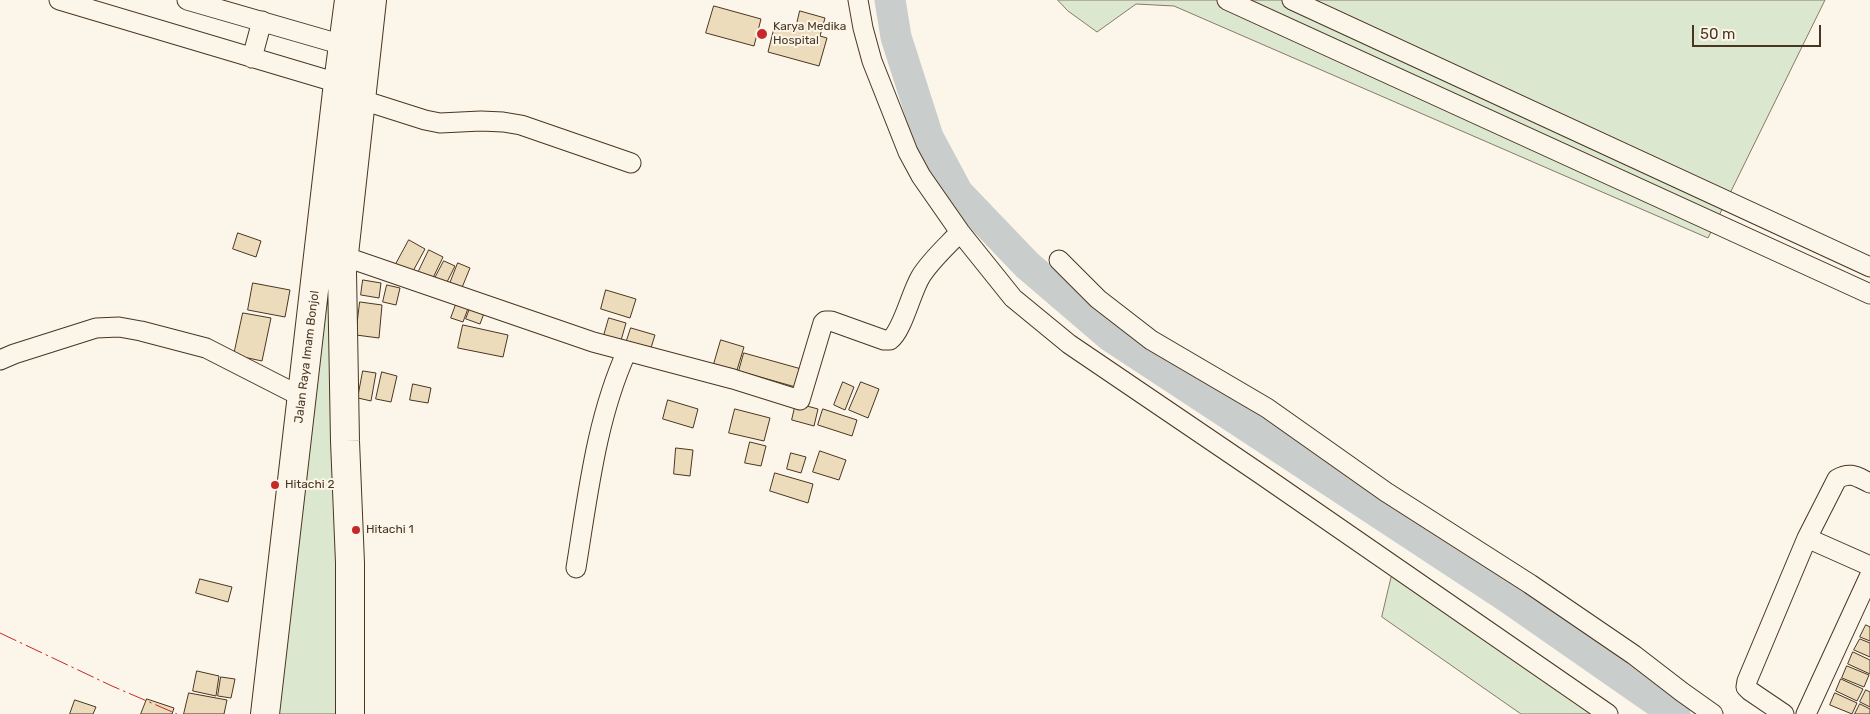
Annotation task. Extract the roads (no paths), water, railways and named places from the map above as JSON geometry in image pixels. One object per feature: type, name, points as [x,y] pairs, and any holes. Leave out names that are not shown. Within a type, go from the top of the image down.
[{"type":"highway","name":"Jalan Raya Imam Bonjol","points":[[265,714],[349,0]]},
{"type":"highway","points":[[350,714],[350,563],[345,432],[343,256],[372,0]]},
{"type":"street","points":[[59,0],[338,83]]},
{"type":"street","points":[[186,0],[343,45]]},
{"type":"street","points":[[858,0],[872,60],[908,152],[921,176],[960,232],[1013,298],[1070,344],[1608,714]]},
{"type":"street","points":[[1227,0],[1870,294]]},
{"type":"street","points":[[1292,0],[1870,267]]},
{"type":"street","points":[[252,58],[262,21]]},
{"type":"street","points":[[360,99],[425,120],[440,122],[503,122],[521,125],[631,163]]},
{"type":"street","points":[[343,256],[549,328],[627,352],[733,379],[800,400],[822,323],[831,321],[884,340],[890,340],[897,332],[920,278],[927,267],[960,232]]},
{"type":"street","points":[[1059,260],[1098,299],[1152,340],[1267,408],[1386,492],[1530,584],[1634,655],[1713,714]]},
{"type":"street","points":[[0,360],[96,328],[119,327],[206,348],[302,396]]},
{"type":"street","points":[[576,568],[600,430],[618,372],[627,352]]},
{"type":"street","points":[[1784,714],[1746,687],[1807,538],[1837,479],[1845,474],[1870,483]]},
{"type":"street","points":[[1807,538],[1870,566]]},
{"type":"street","points":[[1806,714],[1870,575]]},
{"type":"waterway","points":[[890,0],[896,37],[928,137],[958,193],[1027,265],[1110,336],[1507,597],[1675,714]]},
{"type":"place","name":"Karya Medika Hospital","points":[[762,34]]},
{"type":"place","name":"Hitachi 2","points":[[275,485]]},
{"type":"place","name":"Hitachi 1","points":[[356,530]]}]
